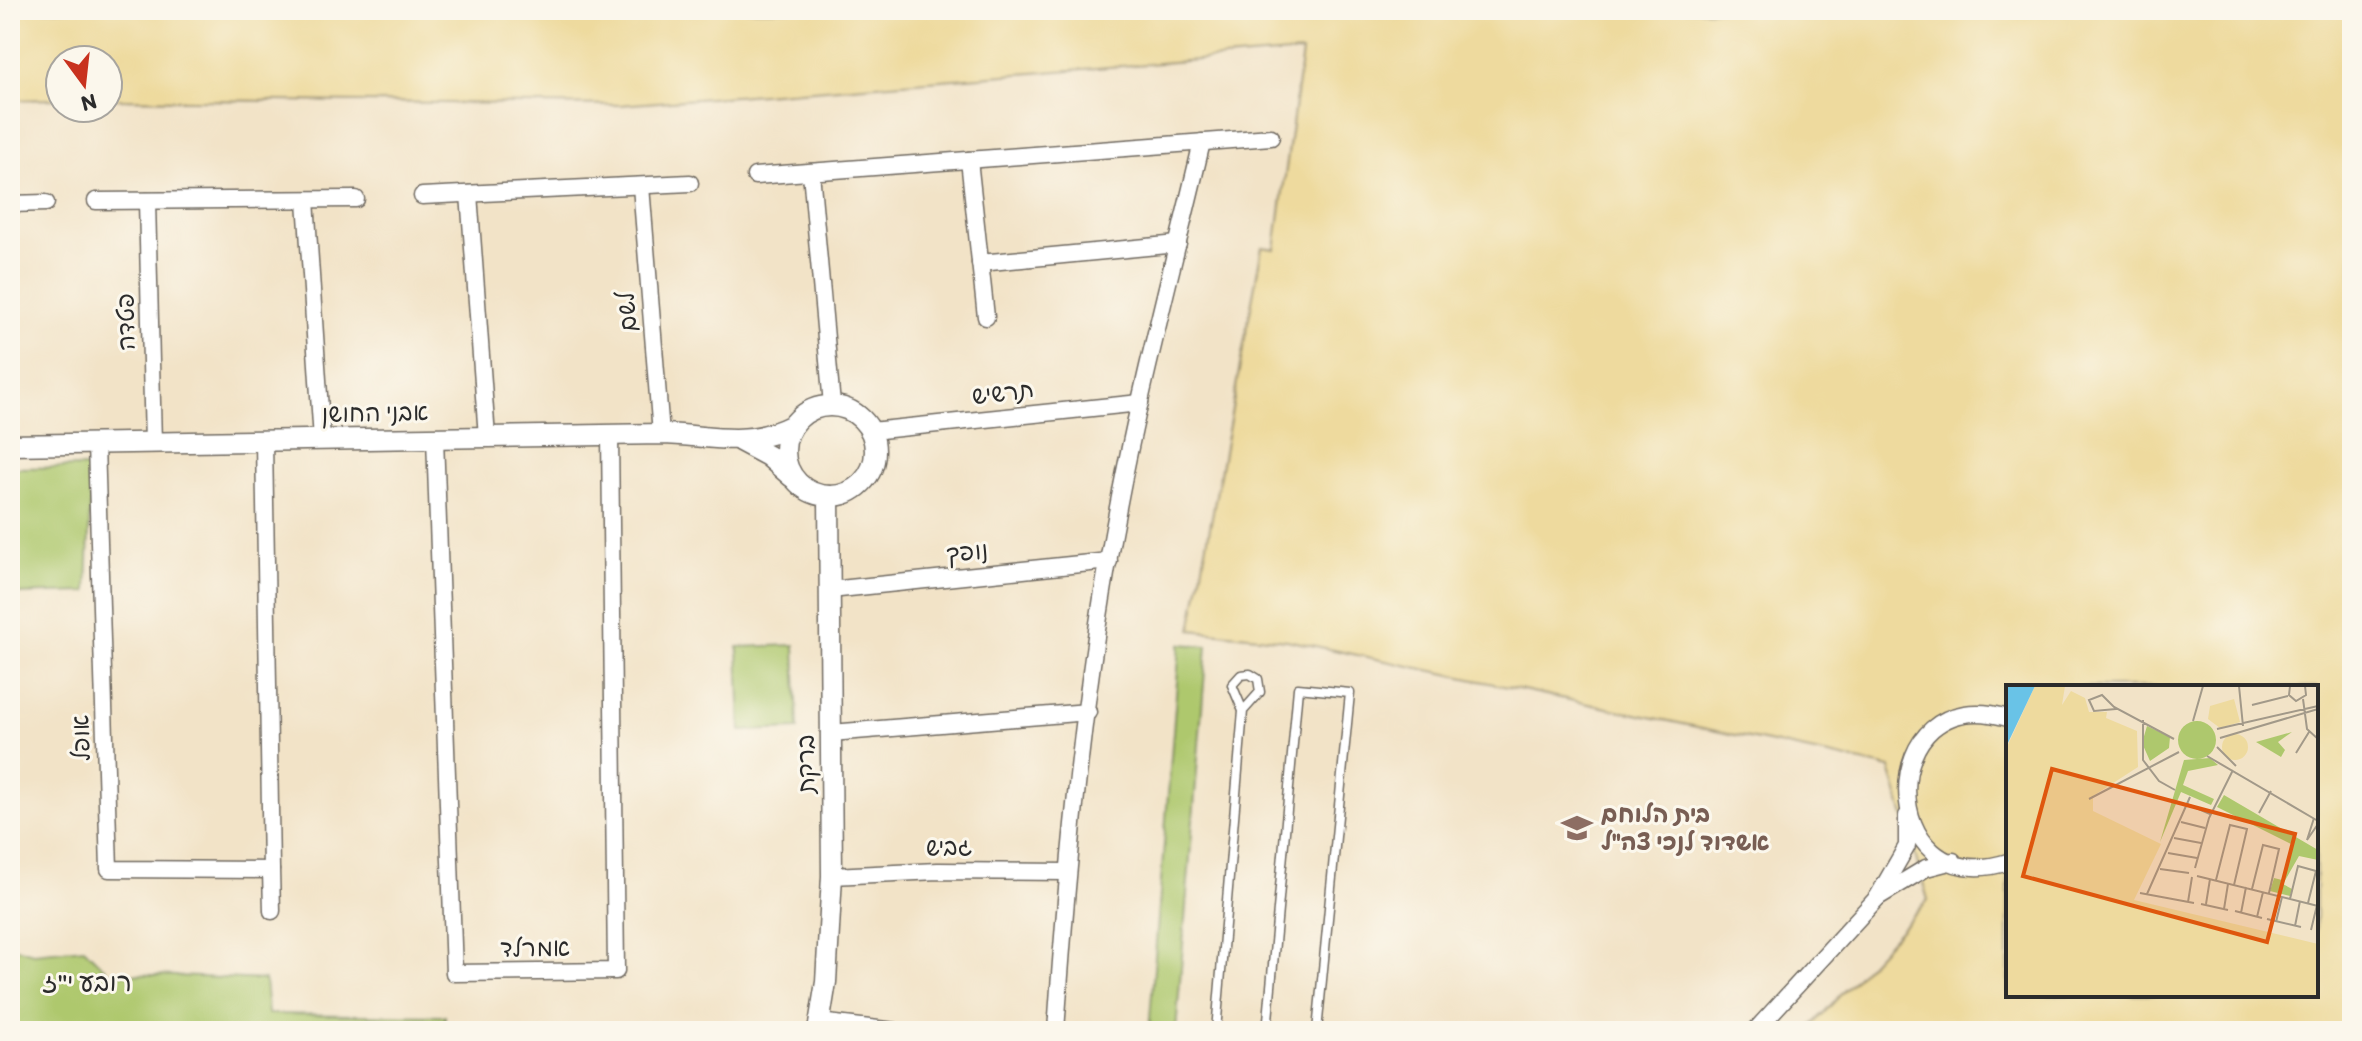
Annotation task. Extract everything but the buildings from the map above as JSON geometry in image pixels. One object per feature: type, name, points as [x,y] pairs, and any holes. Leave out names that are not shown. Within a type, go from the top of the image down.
[{"type":"street","points":[[755,176],[1271,137]]},
{"type":"street","points":[[1056,1031],[1067,872],[1109,561],[1140,403],[1202,142]]},
{"type":"street","points":[[969,160],[986,317]]},
{"type":"street","points":[[811,172],[832,405]]},
{"type":"street","points":[[422,196],[690,183]]},
{"type":"street","name":"לשם","points":[[641,186],[661,434]]},
{"type":"street","points":[[469,194],[487,437]]},
{"type":"street","points":[[96,201],[356,199]]},
{"type":"street","points":[[306,200],[322,440]]},
{"type":"street","name":"פטדה","points":[[147,201],[153,443]]},
{"type":"street","points":[[10,204],[46,203]]},
{"type":"street","points":[[980,263],[1178,244]]},
{"type":"street","name":"תרשיש","points":[[871,431],[1140,403]]},
{"type":"street","points":[[832,405],[855,413],[871,431],[875,461],[869,475],[858,486],[829,496],[816,494],[794,478],[785,452],[793,425],[804,414],[832,405]]},
{"type":"street","name":"אבני החושן","points":[[10,445],[661,434],[740,441],[776,433],[793,425]]},
{"type":"street","name":"אמרלד","points":[[435,438],[454,973],[616,971],[610,435]]},
{"type":"street","points":[[264,441],[272,911]]},
{"type":"street","name":"אבני החושן","points":[[740,441],[768,456],[794,478]]},
{"type":"street","name":"אופל","points":[[96,444],[109,869],[271,870]]},
{"type":"street","name":"ברקת","points":[[818,1027],[826,982],[832,876],[829,496]]},
{"type":"street","name":"נופך","points":[[830,590],[1109,561]]},
{"type":"street","points":[[831,733],[1088,712]]},
{"type":"street","points":[[1755,1031],[1877,898],[1907,846],[1904,789],[1908,767],[1917,747],[1932,731],[1951,720],[1972,714],[2006,718]]},
{"type":"street","points":[[1907,811],[1916,831],[1930,848],[1953,861],[1971,866],[2006,862]]},
{"type":"street","points":[[1877,898],[1926,868],[1953,861]]},
{"type":"street","name":"גביש","points":[[832,876],[938,871],[1067,872]]},
{"type":"street","points":[[818,1027],[895,1031]]},
{"type":"lane","points":[[1267,1031],[1298,688],[1350,693],[1317,1031]]},
{"type":"lane","points":[[1216,1031],[1243,711]]},
{"type":"green space","points":[[91,467],[87,592],[15,594],[10,635],[10,468]]},
{"type":"green space","points":[[1180,644],[1207,646],[1176,1031],[1149,1031]]},
{"type":"green space","points":[[795,645],[798,729],[741,731],[738,647]]},
{"type":"green space","points":[[10,946],[33,953],[84,948],[109,973],[265,980],[268,1014],[445,1016],[445,1031],[24,1031],[10,1027]]},
{"type":"sand","points":[[10,10],[2352,10],[2352,1031],[1807,1031],[1928,900],[1890,768],[1287,640],[1191,630],[1262,247],[1275,249],[1302,52],[620,105],[124,99],[124,44],[44,44],[44,99],[10,100]]},
{"type":"place","name":"בית הלוחם אשדוד לנכי צה\"ל","points":[[1577,828]]},
{"type":"district","name":"רובע י\"ז","points":[[87,982]]}]
